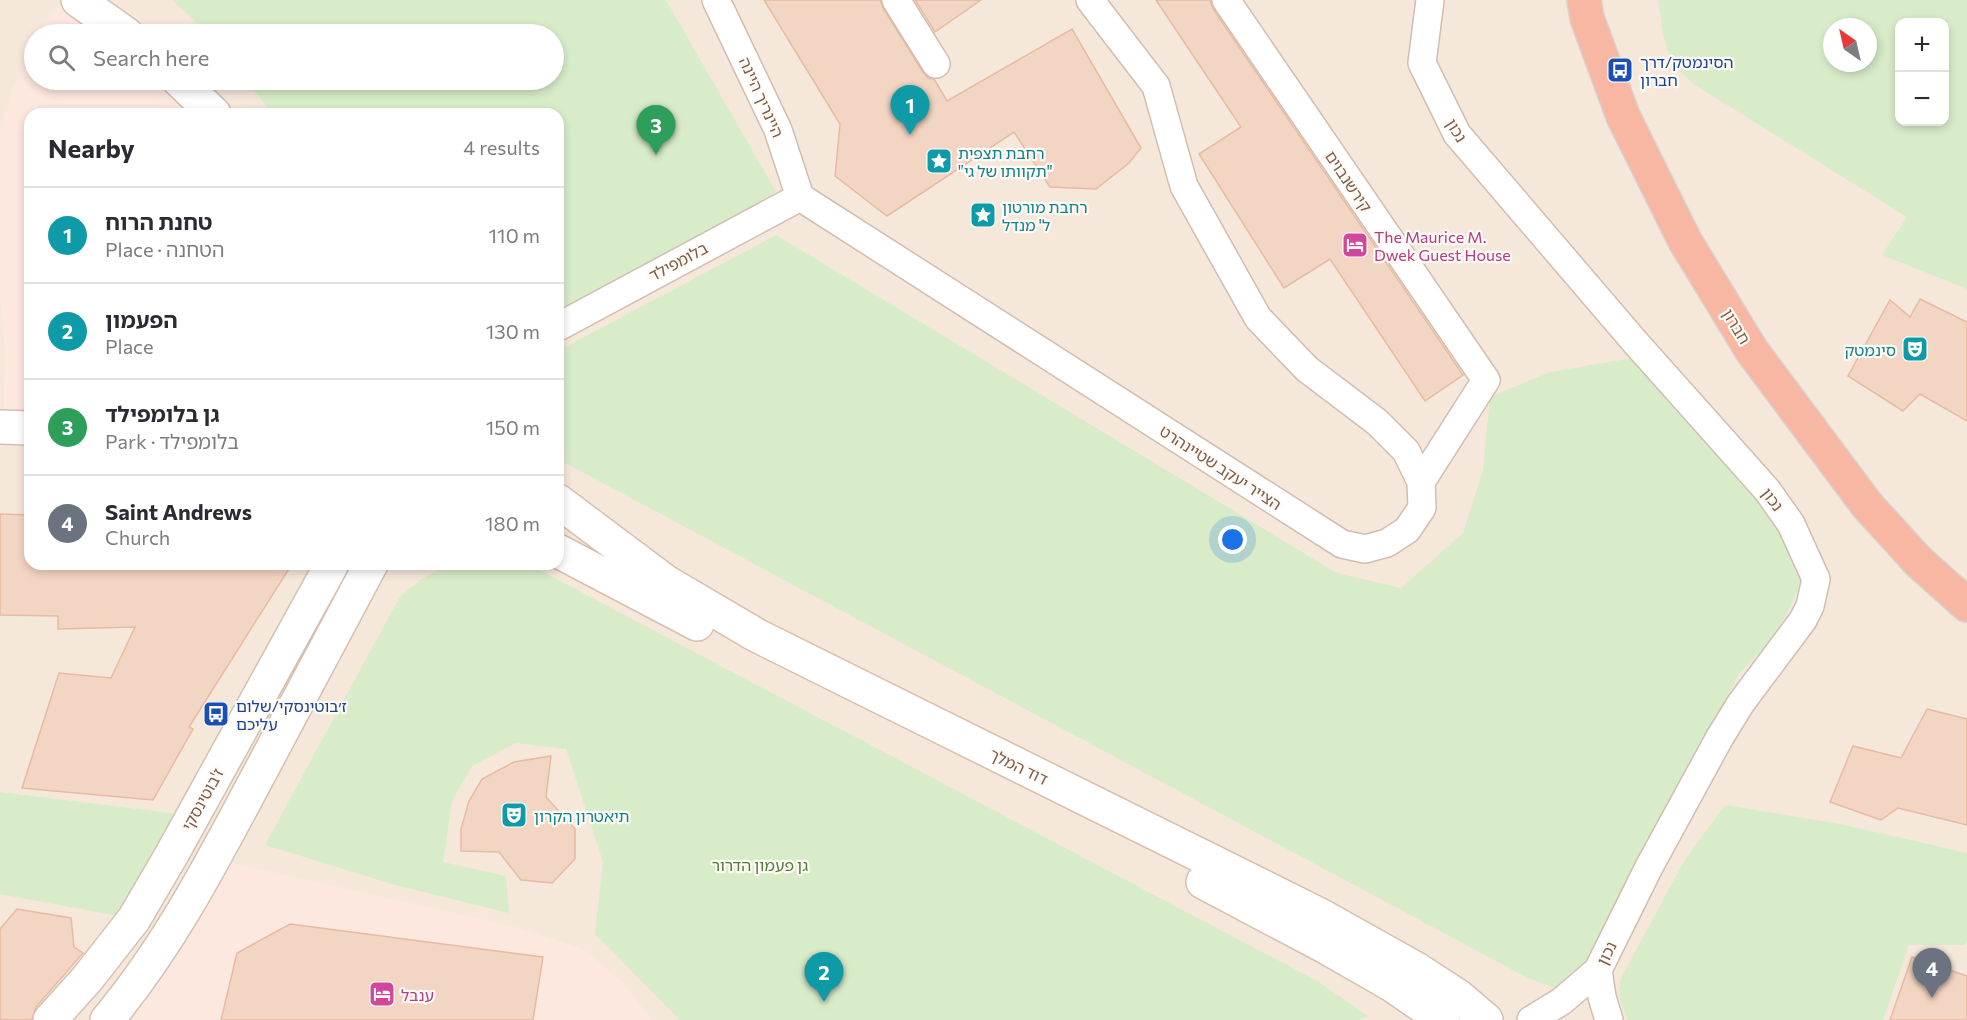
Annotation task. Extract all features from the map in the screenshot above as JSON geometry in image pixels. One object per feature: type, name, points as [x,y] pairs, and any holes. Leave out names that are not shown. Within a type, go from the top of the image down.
[{"type":"highway","name":"חברון","points":[[1584,0],[1587,18],[1623,116],[1685,242],[1752,351],[1867,505],[1917,561],[1967,605]]},
{"type":"street","points":[[76,0],[101,24]]},
{"type":"street","points":[[76,0],[111,24]]},
{"type":"street","name":"היינריך היינה","points":[[716,0],[778,130],[800,197]]},
{"type":"street","points":[[896,0],[936,64]]},
{"type":"street","name":"הצייר יעקב שטיינהרט","points":[[800,197],[1342,544],[1365,549],[1387,543],[1407,530],[1422,508],[1421,482],[1406,452],[1377,422],[1306,369],[1258,318],[1184,186],[1156,86],[1090,0]]},
{"type":"street","name":"קירשנבוים","points":[[1226,0],[1486,380],[1421,482]]},
{"type":"street","name":"נכון","points":[[1430,0],[1422,63],[1457,134],[1635,342],[1767,490],[1791,524],[1816,579],[1810,606],[1803,620],[1720,737],[1649,867],[1598,970],[1562,1001],[1531,1020]]},
{"type":"street","points":[[165,90],[182,108]]},
{"type":"street","points":[[189,90],[208,108]]},
{"type":"street","name":"בלומפילד","points":[[564,324],[800,197]]},
{"type":"street","points":[[0,428],[24,428]]},
{"type":"street","name":"דוד המלך","points":[[564,506],[648,570],[756,635],[1318,914],[1418,970],[1458,996],[1486,1020]]},
{"type":"street","name":"דוד המלך","points":[[564,554],[618,584],[1233,897],[1392,985],[1443,1020]]},
{"type":"street","name":"ז'בוטינסקי","points":[[50,1020],[87,979],[134,919],[329,570]]},
{"type":"street","points":[[107,1020],[142,977],[174,929],[214,859],[368,570]]},
{"type":"street","points":[[353,598],[382,570]]},
{"type":"street","points":[[1598,970],[1602,997],[1609,1020]]},
{"type":"shaded area","points":[[0,0],[1967,0],[1967,1020],[0,1020]]},
{"type":"shaded area","points":[[61,0],[75,0],[100,24],[45,24]]},
{"type":"shaded area","points":[[24,64],[24,90],[165,90],[182,108],[24,108],[24,414],[4,413],[5,352],[0,295],[0,131],[12,90]]},
{"type":"shaded area","points":[[214,859],[508,925],[583,949],[622,982],[652,1020],[107,1020]]},
{"type":"green space","points":[[172,0],[666,0],[778,195],[564,312],[564,108],[268,108],[254,90],[564,90],[564,24],[198,24]]},
{"type":"green space","points":[[1658,0],[1967,0],[1967,289],[1882,255],[1907,217],[1695,85],[1676,68],[1668,52]]},
{"type":"green space","points":[[776,235],[1337,573],[1401,588],[1463,533],[1483,470],[1490,397],[1550,372],[1639,357],[1743,472],[1789,541],[1803,580],[1777,633],[1739,674],[1684,781],[1593,975],[1566,992],[1528,978],[564,462],[564,348]]},
{"type":"green space","name":"גן פעמון הדרור","points":[[438,570],[539,570],[1319,982],[1368,1016],[1359,1020],[680,1020],[595,934],[603,862],[566,749],[516,743],[472,766],[452,801],[443,862],[506,876],[509,913],[395,885],[265,845],[399,598]]},
{"type":"green space","points":[[0,792],[178,814],[118,916],[0,894]]},
{"type":"green space","points":[[1725,805],[1845,825],[1967,853],[1967,942],[1965,945],[1909,945],[1883,1020],[1628,1020],[1620,998],[1622,976],[1684,861]]},
{"type":"building","points":[[764,0],[880,0],[923,72],[928,78],[934,79],[947,101],[1072,29],[1141,148],[1129,163],[1096,189],[1050,187],[1014,132],[887,216],[835,176],[840,124]]},
{"type":"building","points":[[915,0],[981,0],[935,32]]},
{"type":"building","points":[[1156,0],[1210,0],[1213,9],[1463,375],[1425,401],[1330,259],[1284,288],[1199,154],[1241,127]]},
{"type":"building","name":"סינמטק","points":[[1920,299],[1967,322],[1967,421],[1920,394],[1903,411],[1848,376],[1890,300],[1910,317]]},
{"type":"building","points":[[0,514],[24,515],[24,570],[288,570],[189,727],[193,729],[153,800],[22,788],[59,673],[111,678],[135,627],[58,629],[58,616],[0,615]]},
{"type":"building","points":[[1927,709],[1967,719],[1967,825],[1898,808],[1881,820],[1830,802],[1853,746],[1901,758]]},
{"type":"building","name":"תיאטרון הקרון","points":[[551,756],[546,797],[575,829],[575,859],[552,883],[521,880],[499,852],[461,851],[461,829],[469,801],[482,779],[514,762]]},
{"type":"building","points":[[17,909],[71,918],[74,947],[83,953],[36,1007],[32,1020],[0,1020],[0,929]]},
{"type":"building","name":"ענבל","points":[[290,924],[543,957],[533,1020],[221,1020],[237,953]]},
{"type":"building","points":[[1912,957],[1967,976],[1967,1020],[1890,1020]]},
{"type":"place","name":"הסינמטק/דרך חברון","points":[[1620,70]]},
{"type":"place","name":"טחנת הרוח","points":[[910,135]]},
{"type":"place","name":"גן בלומפילד","points":[[656,155]]},
{"type":"place","name":"רחבת תצפית \"תקוותו של גי\"","points":[[939,161]]},
{"type":"place","name":"רחבת מורטון ל' מנדל","points":[[983,215]]},
{"type":"place","name":"The Maurice M. Dwek Guest House","points":[[1355,245]]},
{"type":"place","name":"סינמטק","points":[[1915,349]]},
{"type":"place","name":"ז׳בוטינסקי/שלום עליכם","points":[[216,714]]},
{"type":"place","name":"תיאטרון הקרון","points":[[514,815]]},
{"type":"place","name":"ענבל","points":[[382,994]]},
{"type":"place","name":"Saint Andrews","points":[[1932,998]]},
{"type":"place","name":"הפעמון","points":[[824,1002]]}]
